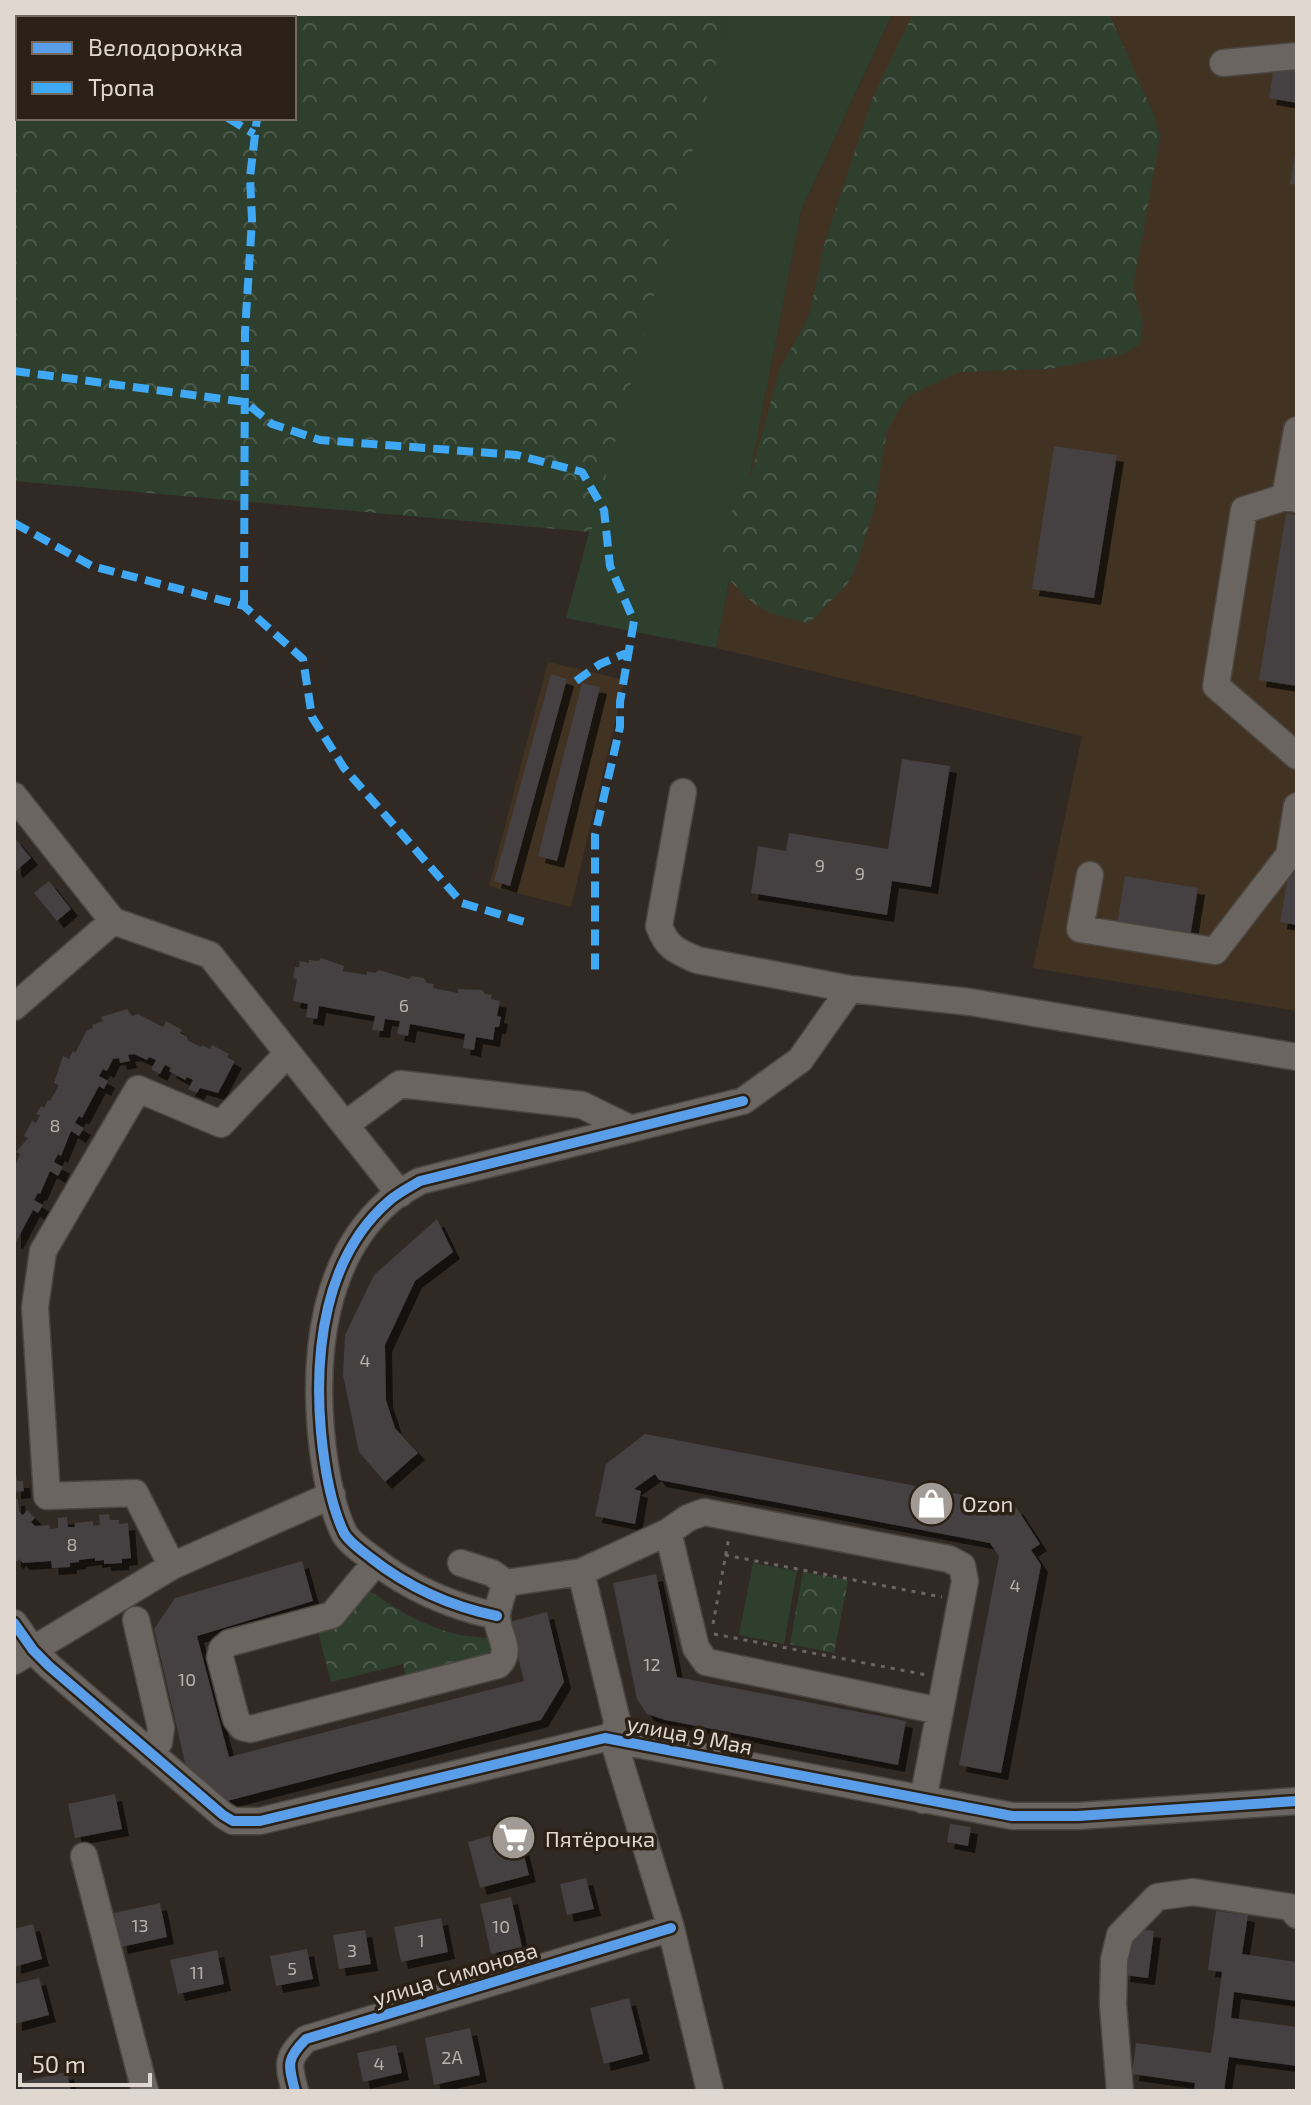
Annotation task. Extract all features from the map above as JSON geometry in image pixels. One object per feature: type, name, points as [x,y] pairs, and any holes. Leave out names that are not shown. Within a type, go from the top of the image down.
[{"type":"street","points":[[1223,63],[1297,56]]},
{"type":"street","points":[[1297,430],[1291,498],[1244,510],[1216,686],[1297,756]]},
{"type":"street","points":[[683,792],[659,926],[664,941],[697,960],[850,989],[970,1002],[1297,1057]]},
{"type":"street","points":[[14,796],[113,921],[210,955],[400,1194]]},
{"type":"street","points":[[1090,875],[1080,929],[1215,951],[1289,855],[1297,806]]},
{"type":"street","points":[[14,1007],[113,921]]},
{"type":"street","points":[[497,1616],[454,1606],[404,1582],[345,1534],[325,1471],[319,1405],[321,1335],[342,1266],[360,1234],[389,1201],[420,1181],[743,1101],[800,1060],[850,989]]},
{"type":"street","points":[[172,1566],[135,1493],[47,1496],[35,1307],[43,1251],[138,1089],[221,1124],[288,1053]]},
{"type":"street","points":[[345,1125],[400,1084],[582,1105],[631,1129]]},
{"type":"street","points":[[24,1656],[172,1566],[332,1495]]},
{"type":"street","points":[[461,1563],[492,1573],[506,1583],[581,1572],[704,1512],[957,1562],[965,1573],[923,1800]]},
{"type":"street","points":[[668,1532],[696,1648],[706,1662],[940,1711]]},
{"type":"street","points":[[376,1562],[332,1615],[229,1643],[222,1649],[220,1657],[236,1719],[242,1727],[251,1729],[498,1665],[506,1651],[497,1616],[506,1583]]},
{"type":"street","points":[[581,1572],[617,1721],[613,1739],[671,1928],[710,2091]]},
{"type":"street","points":[[136,1620],[161,1728],[159,1742],[151,1754]]},
{"type":"street","name":"улица 9 Мая","points":[[14,1623],[24,1656],[233,1821],[247,1822],[597,1739],[613,1739],[923,1800],[1027,1817],[1297,1801]]},
{"type":"street","points":[[84,1856],[145,2091]]},
{"type":"street","points":[[1120,2091],[1113,2005],[1114,1960],[1120,1935],[1157,1897],[1193,1892],[1290,1907],[1297,1915]]},
{"type":"street","name":"улица Симонова","points":[[295,2091],[288,2066],[292,2053],[306,2039],[671,1928]]},
{"type":"path","points":[[732,1517],[711,1633],[946,1678]]},
{"type":"path","points":[[725,1555],[961,1600]]},
{"type":"shaded area","points":[[892,14],[1297,14],[1297,1011],[1033,968],[1082,736],[716,648],[801,211]]},
{"type":"shaded area","points":[[548,662],[625,680],[571,907],[489,886]]},
{"type":"green space","points":[[14,14],[729,14],[591,532],[14,481]]},
{"type":"green space","points":[[729,14],[892,14],[801,211],[716,648],[566,618]]},
{"type":"green space","points":[[913,14],[1109,14],[1155,118],[1160,137],[1133,287],[1143,322],[1140,344],[1124,354],[1049,369],[959,372],[908,396],[887,430],[874,509],[856,567],[848,583],[809,623],[758,606],[718,568],[733,508],[751,475],[780,368],[809,317],[825,242],[873,97]]},
{"type":"green space","points":[[753,1563],[797,1571],[784,1644],[739,1635]]},
{"type":"green space","points":[[803,1572],[848,1580],[834,1653],[790,1644]]},
{"type":"green space","points":[[368,1590],[434,1627],[459,1635],[490,1639],[494,1647],[490,1656],[406,1677],[403,1664],[331,1682],[318,1631],[341,1621]]},
{"type":"building","points":[[1276,53],[1297,57],[1297,103],[1269,98]]},
{"type":"building","points":[[1297,153],[1297,185],[1290,184]]},
{"type":"building","points":[[1054,446],[1117,455],[1094,598],[1032,589]]},
{"type":"building","points":[[1286,513],[1297,515],[1297,686],[1259,680]]},
{"type":"building","points":[[551,674],[567,679],[510,886],[494,881]]},
{"type":"building","points":[[582,683],[600,687],[557,861],[538,856]]},
{"type":"building","points":[[902,759],[950,766],[931,887],[892,881],[887,915],[751,893],[758,846],[786,851],[789,833],[888,849]]},
{"type":"building","points":[[14,837],[31,858],[16,871],[14,868]]},
{"type":"building","points":[[1289,871],[1297,872],[1297,925],[1280,922]]},
{"type":"building","points":[[1125,876],[1198,888],[1188,950],[1115,937]]},
{"type":"building","points":[[49,881],[71,909],[57,921],[34,893]]},
{"type":"building","points":[[321,958],[344,966],[343,971],[367,975],[367,971],[375,973],[379,970],[409,979],[412,976],[424,978],[427,983],[434,984],[433,988],[458,993],[458,989],[482,990],[492,995],[491,999],[500,1001],[497,1016],[501,1017],[499,1027],[495,1027],[493,1040],[476,1037],[474,1050],[463,1048],[465,1034],[410,1024],[408,1036],[397,1034],[400,1021],[385,1019],[383,1031],[372,1030],[375,1016],[319,1006],[317,1019],[306,1017],[308,1004],[293,1001],[297,979],[293,978],[295,967],[299,967],[300,961],[309,963],[309,960],[318,961]]},
{"type":"building","points":[[127,1009],[132,1016],[138,1014],[163,1027],[166,1021],[182,1030],[180,1033],[188,1037],[187,1040],[210,1049],[212,1045],[235,1061],[218,1093],[200,1088],[197,1093],[188,1089],[193,1080],[187,1077],[185,1080],[169,1071],[171,1068],[165,1065],[160,1074],[151,1069],[156,1060],[149,1057],[147,1060],[134,1054],[128,1055],[130,1061],[120,1063],[119,1058],[113,1059],[107,1071],[103,1069],[99,1076],[108,1081],[104,1089],[99,1086],[82,1118],[79,1116],[75,1123],[84,1128],[79,1136],[71,1131],[61,1156],[58,1154],[54,1162],[63,1167],[58,1176],[50,1171],[34,1200],[43,1205],[38,1213],[33,1210],[16,1242],[14,1169],[20,1154],[16,1152],[28,1138],[24,1136],[32,1121],[36,1123],[40,1115],[36,1114],[41,1106],[44,1108],[50,1101],[59,1085],[54,1083],[63,1056],[69,1059],[73,1051],[75,1053],[87,1030],[103,1021],[101,1017]]},
{"type":"building","points":[[437,1219],[453,1252],[415,1281],[385,1345],[386,1400],[395,1428],[418,1453],[385,1482],[359,1452],[343,1375],[345,1335],[374,1275]]},
{"type":"building","points":[[645,1434],[1000,1502],[1007,1513],[1016,1507],[1040,1544],[1031,1550],[1041,1565],[1001,1773],[959,1765],[999,1556],[990,1543],[659,1480],[655,1474],[634,1489],[641,1491],[635,1524],[595,1516],[606,1464]]},
{"type":"building","points":[[14,1474],[17,1481],[23,1481],[24,1491],[14,1492]]},
{"type":"building","points":[[14,1499],[18,1499],[19,1512],[23,1515],[27,1510],[35,1518],[31,1522],[35,1526],[58,1528],[58,1518],[67,1517],[68,1527],[93,1521],[93,1526],[100,1525],[99,1515],[109,1514],[110,1520],[119,1520],[119,1524],[128,1523],[131,1558],[122,1559],[122,1563],[104,1564],[104,1560],[95,1561],[95,1558],[79,1560],[70,1563],[70,1567],[52,1568],[51,1561],[23,1563],[19,1559],[17,1562],[14,1560]]},
{"type":"building","points":[[302,1561],[313,1601],[197,1636],[229,1757],[524,1681],[509,1622],[547,1612],[564,1682],[541,1720],[227,1801],[187,1771],[154,1629],[175,1598]]},
{"type":"building","points":[[656,1574],[677,1677],[906,1721],[898,1765],[647,1714],[637,1699],[613,1583]]},
{"type":"building","points":[[115,1794],[122,1829],[75,1838],[68,1804]]},
{"type":"building","points":[[950,1824],[971,1827],[968,1846],[947,1842]]},
{"type":"building","points":[[517,1828],[529,1875],[480,1888],[468,1842]]},
{"type":"building","points":[[586,1878],[594,1909],[567,1915],[560,1884]]},
{"type":"building","points":[[511,1897],[522,1947],[491,1954],[480,1904]]},
{"type":"building","points":[[160,1903],[167,1937],[121,1947],[114,1913]]},
{"type":"building","points":[[1216,1911],[1248,1915],[1242,1954],[1297,1962],[1297,2001],[1234,1992],[1231,2018],[1297,2027],[1297,2066],[1229,2057],[1224,2091],[1194,2091],[1195,2083],[1132,2074],[1136,2043],[1211,2053],[1222,1972],[1208,1970]]},
{"type":"building","points":[[441,1918],[448,1952],[401,1962],[394,1927]]},
{"type":"building","points":[[33,1924],[42,1959],[14,1967],[14,1929]]},
{"type":"building","points":[[1128,1928],[1154,1931],[1148,1978],[1123,1975]]},
{"type":"building","points":[[365,1930],[371,1964],[339,1969],[333,1935]]},
{"type":"building","points":[[307,1949],[313,1979],[276,1986],[270,1956]]},
{"type":"building","points":[[217,1950],[224,1984],[178,1994],[170,1960]]},
{"type":"building","points":[[39,1978],[49,2015],[15,2024],[14,1984]]},
{"type":"building","points":[[629,1998],[643,2054],[604,2064],[590,2008]]},
{"type":"building","points":[[470,2028],[480,2075],[434,2085],[425,2038]]},
{"type":"building","points":[[396,2045],[402,2073],[363,2082],[357,2053]]},
{"type":"building","points":[[67,2072],[71,2091],[23,2091],[21,2082]]},
{"type":"marked path","points":[[231,120],[254,134]]},
{"type":"marked path","points":[[244,606],[245,332],[252,220],[250,177],[257,120]]},
{"type":"marked path","points":[[14,371],[245,402],[272,424],[320,440],[517,455],[582,472],[604,510],[610,566],[634,621],[620,702],[620,727],[595,835],[595,970]]},
{"type":"marked path","points":[[14,523],[92,566],[244,606],[303,659],[312,717],[344,768],[462,903],[528,923]]},
{"type":"marked path","points":[[576,681],[600,664],[629,652]]},
{"type":"cycle path","points":[[497,1616],[462,1607],[415,1587],[385,1569],[352,1543],[339,1522],[324,1457],[319,1401],[320,1370],[328,1308],[350,1249],[367,1224],[389,1201],[420,1181],[743,1101]]},
{"type":"cycle path","points":[[14,1623],[49,1666],[233,1821],[260,1821],[605,1738],[1012,1816],[1078,1816],[1297,1801]]},
{"type":"cycle path","points":[[295,2091],[290,2062],[306,2039],[671,1928]]},
{"type":"place","name":"Ozon","points":[[931,1503]]},
{"type":"place","name":"Пятёрочка","points":[[514,1838]]}]
